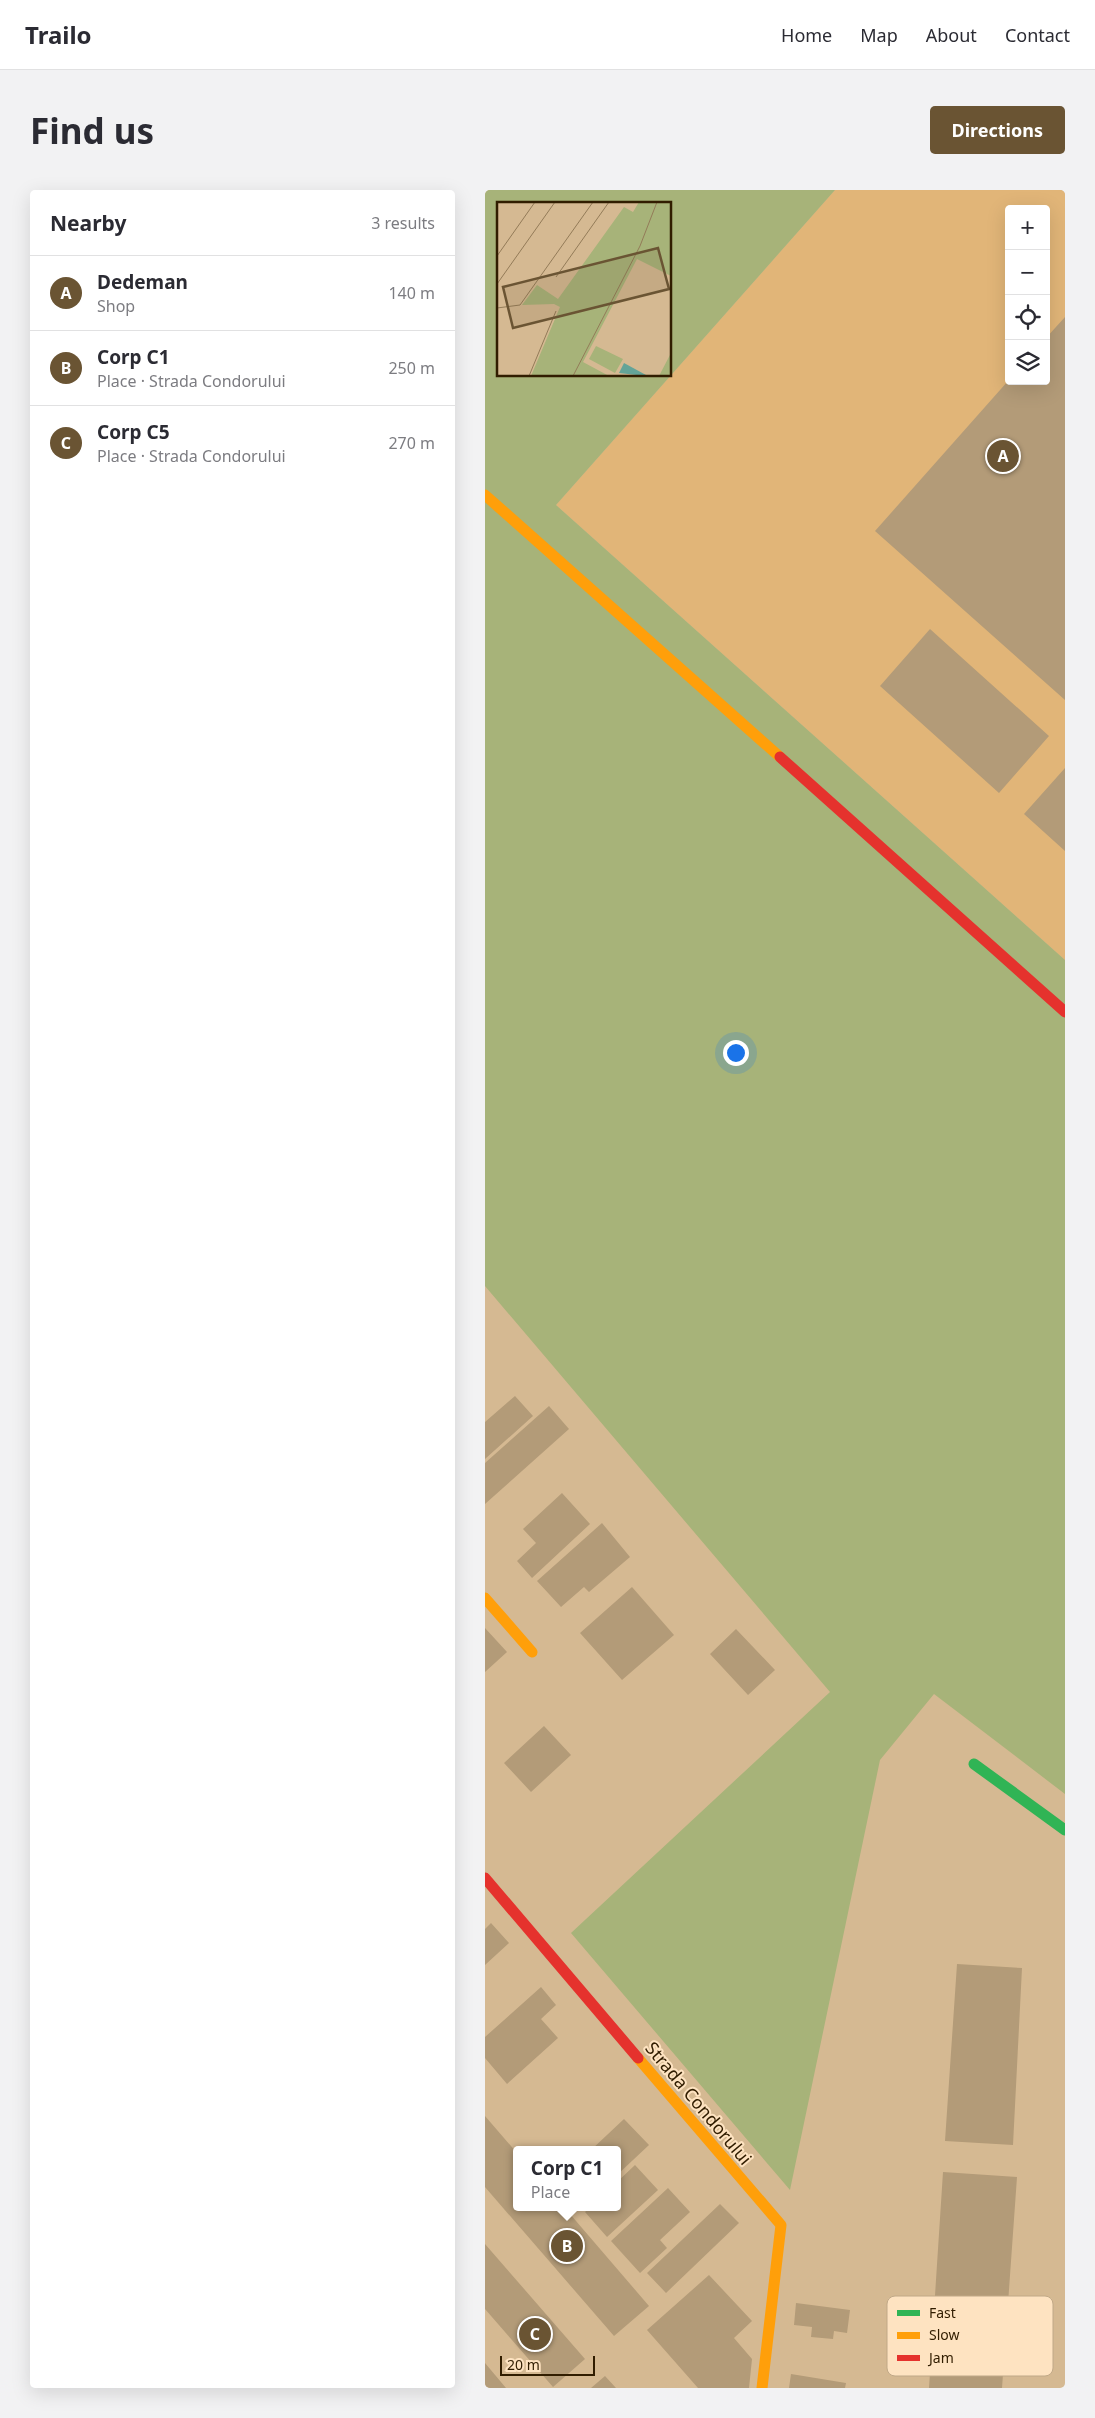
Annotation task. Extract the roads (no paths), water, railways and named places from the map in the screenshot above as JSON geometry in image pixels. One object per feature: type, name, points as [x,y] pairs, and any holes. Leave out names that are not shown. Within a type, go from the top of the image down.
[{"type":"street","points":[[485,495],[581,578],[1065,1012]]},
{"type":"street","points":[[485,1598],[532,1652]]},
{"type":"street","points":[[974,1764],[1065,1830]]},
{"type":"street","name":"Strada Condorului","points":[[485,1878],[781,2225],[762,2388]]},
{"type":"place","name":"Dedeman","points":[[1003,456]]},
{"type":"place","name":"Corp C1","points":[[567,2246]]},
{"type":"place","name":"Corp C5","points":[[535,2334]]}]
